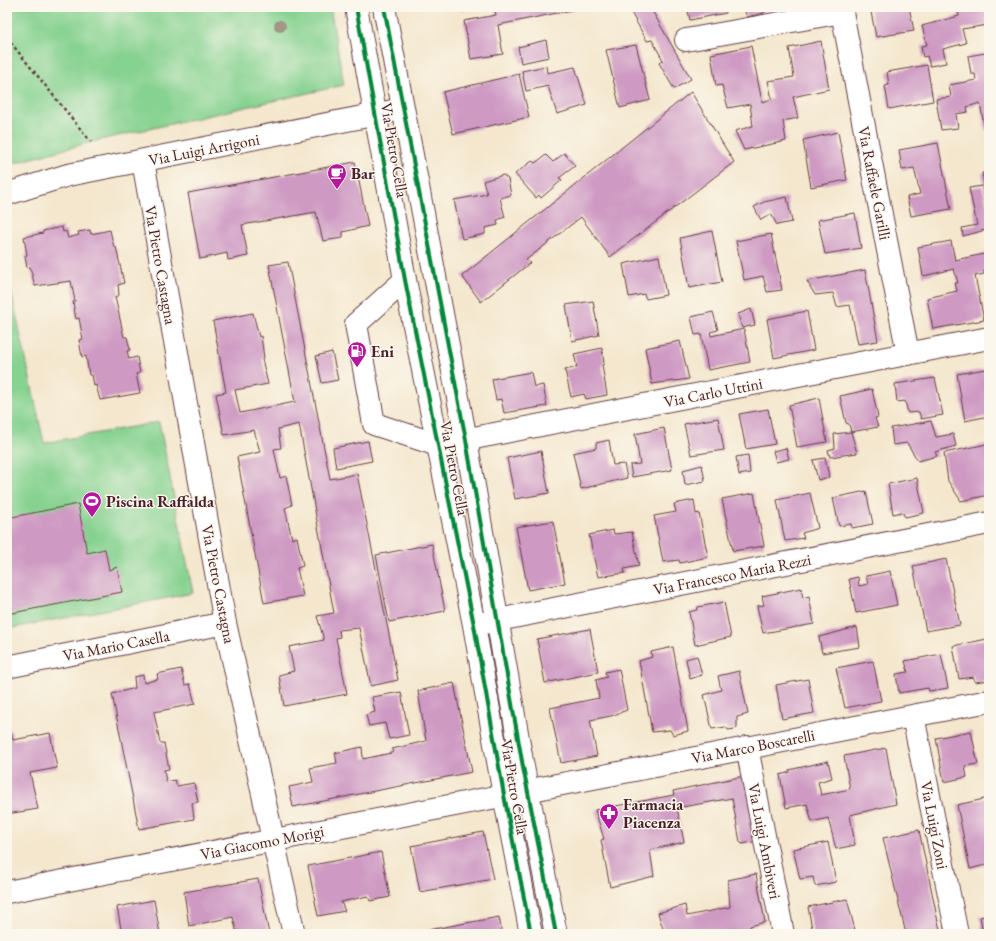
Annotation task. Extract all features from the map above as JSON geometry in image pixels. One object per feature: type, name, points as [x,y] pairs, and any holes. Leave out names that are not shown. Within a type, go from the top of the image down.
[{"type":"street","name":"Via Pietro Cella","points":[[356,7],[377,115],[405,280],[474,625],[517,793],[556,934]]},
{"type":"street","name":"Via Pietro Cella","points":[[384,7],[466,440],[498,621],[531,934]]},
{"type":"street","name":"Via Raffaele Garilli","points":[[686,40],[841,10],[908,354]]},
{"type":"street","name":"Via Luigi Arrigoni","points":[[7,194],[68,175],[403,109]]},
{"type":"street","name":"Via Pietro Castagna","points":[[143,161],[225,623],[294,934]]},
{"type":"street","points":[[405,280],[356,324],[374,424],[438,444]]},
{"type":"street","name":"Via Carlo Uttini","points":[[438,444],[466,440],[989,338]]},
{"type":"street","name":"Via Francesco Maria Rezzi","points":[[474,625],[989,523]]},
{"type":"street","name":"Via Mario Casella","points":[[7,667],[225,623]]},
{"type":"street","name":"Via Marco Boscarelli","points":[[517,793],[989,701]]},
{"type":"street","name":"Via Luigi Zoni","points":[[913,716],[957,934]]},
{"type":"street","name":"Via Luigi Ambiveri","points":[[747,747],[783,934]]},
{"type":"street","name":"Via Giacomo Morigi","points":[[7,892],[517,793]]},
{"type":"path","points":[[7,38],[91,142]]},
{"type":"green space","points":[[7,7],[330,7],[344,85],[91,142],[7,165]]},
{"type":"green space","name":"Piscina Raffalda","points":[[7,272],[44,443],[159,422],[193,593],[7,629]]},
{"type":"building","points":[[460,7],[479,7],[479,8],[460,11]]},
{"type":"building","points":[[517,7],[582,8],[498,25],[503,54],[471,59],[464,21],[496,15],[495,11]]},
{"type":"building","points":[[628,7],[650,7],[691,79],[674,89],[659,63],[663,60],[652,40],[647,41]]},
{"type":"building","points":[[687,7],[725,7],[726,13],[690,20]]},
{"type":"building","points":[[743,7],[762,7],[764,13],[747,17]]},
{"type":"building","points":[[870,7],[909,7],[914,31],[876,37]]},
{"type":"building","points":[[957,7],[989,7],[989,17],[985,17],[988,25],[962,29],[966,43],[943,49],[946,63],[930,66],[927,56],[923,57],[921,46],[927,45],[922,26],[959,16]]},
{"type":"building","points":[[546,40],[549,57],[521,63],[518,47]]},
{"type":"building","points":[[821,41],[829,89],[793,97],[798,118],[783,121],[786,141],[744,150],[735,131],[753,126],[750,104],[728,108],[722,85],[716,86],[711,54],[751,46],[762,102],[772,99],[768,81],[794,77],[789,48]]},
{"type":"building","points":[[636,45],[650,100],[620,108],[606,50]]},
{"type":"building","points":[[985,53],[988,62],[989,61],[989,129],[985,130],[980,103],[967,107],[968,112],[956,114],[958,128],[941,130],[936,99],[951,97],[949,85],[976,80],[975,74],[971,74],[968,56]]},
{"type":"building","points":[[927,65],[933,101],[889,109],[885,86],[889,85],[887,72]]},
{"type":"building","points":[[546,66],[547,73],[575,67],[587,105],[557,114],[548,86],[526,91],[522,71]]},
{"type":"building","points":[[519,74],[529,117],[453,134],[443,92]]},
{"type":"building","points":[[691,92],[734,162],[610,257],[581,217],[526,260],[530,263],[481,302],[462,276]]},
{"type":"building","points":[[838,132],[847,180],[811,187],[803,140]]},
{"type":"building","points":[[938,143],[951,209],[911,216],[907,197],[920,194],[914,168],[902,170],[899,150]]},
{"type":"building","points":[[564,153],[575,166],[559,178],[562,180],[541,198],[539,195],[536,198],[515,174],[532,161],[535,163],[546,155],[553,162]]},
{"type":"building","points":[[355,162],[368,226],[343,232],[343,238],[323,241],[316,212],[242,225],[248,256],[228,260],[227,253],[200,259],[188,193]]},
{"type":"building","points":[[989,171],[989,205],[988,205],[982,173]]},
{"type":"building","points":[[503,175],[508,179],[511,195],[500,198],[505,217],[497,220],[498,225],[485,228],[485,234],[462,239],[454,200],[487,194],[483,181]]},
{"type":"building","points":[[982,186],[989,213],[989,229],[963,236],[962,228],[977,225],[969,188]]},
{"type":"building","points":[[787,197],[792,222],[777,225],[771,214],[761,220],[754,207],[764,202]]},
{"type":"building","points":[[855,213],[861,248],[825,254],[818,220]]},
{"type":"building","points":[[62,227],[63,232],[66,231],[68,238],[79,235],[78,232],[90,230],[91,234],[110,230],[114,248],[116,247],[124,283],[118,285],[119,295],[115,297],[124,337],[127,337],[130,350],[127,351],[129,359],[137,357],[140,373],[136,374],[140,393],[100,400],[96,385],[94,386],[92,375],[89,375],[86,356],[82,357],[79,340],[83,339],[79,318],[76,319],[73,302],[75,301],[71,281],[35,286],[30,267],[27,268],[25,256],[27,255],[24,237]]},
{"type":"building","points":[[712,231],[722,282],[689,288],[680,238]]},
{"type":"building","points":[[771,234],[782,290],[767,292],[763,276],[744,280],[736,241]]},
{"type":"building","points":[[951,241],[955,260],[989,253],[989,269],[984,270],[984,274],[975,276],[984,320],[933,329],[927,298],[957,291],[955,283],[958,283],[954,269],[923,276],[918,247]]},
{"type":"building","points":[[659,256],[666,295],[646,299],[644,294],[629,297],[623,264]]},
{"type":"building","points":[[288,262],[330,479],[357,474],[398,680],[371,686],[359,628],[339,630],[340,637],[336,638],[347,694],[284,706],[279,675],[294,671],[289,647],[324,640],[317,616],[334,613],[299,424],[278,429],[281,448],[274,449],[280,478],[286,476],[292,505],[285,508],[292,539],[297,537],[303,566],[297,568],[303,596],[264,603],[237,457],[260,452],[254,430],[224,435],[216,394],[226,392],[213,321],[253,313],[259,337],[261,336],[264,358],[262,359],[268,384],[235,390],[240,413],[295,402],[269,265]]},
{"type":"building","points":[[865,270],[878,341],[858,344],[850,305],[837,307],[833,293],[815,295],[807,281]]},
{"type":"building","points":[[593,301],[599,335],[572,341],[566,305]]},
{"type":"building","points":[[751,309],[755,325],[742,328],[738,314]]},
{"type":"building","points":[[807,311],[814,350],[774,358],[767,319]]},
{"type":"building","points":[[713,312],[718,330],[710,332],[711,336],[744,329],[750,362],[708,370],[701,334],[695,335],[691,317]]},
{"type":"building","points":[[680,341],[689,379],[652,384],[645,348]]},
{"type":"building","points":[[602,348],[604,364],[602,365],[607,395],[586,399],[584,394],[571,397],[565,370],[577,367],[574,354]]},
{"type":"building","points":[[332,352],[338,380],[322,383],[316,356]]},
{"type":"building","points":[[986,369],[989,385],[989,416],[965,421],[957,374]]},
{"type":"building","points":[[531,372],[534,387],[543,385],[547,406],[504,413],[501,399],[496,400],[492,379]]},
{"type":"building","points":[[935,378],[943,415],[921,419],[919,412],[908,413],[905,401],[897,402],[895,384]]},
{"type":"building","points":[[872,389],[878,417],[875,418],[878,427],[851,432],[849,424],[846,423],[840,396]]},
{"type":"building","points":[[819,398],[827,442],[797,447],[789,405]]},
{"type":"building","points":[[768,409],[775,444],[746,449],[739,414]]},
{"type":"building","points":[[718,418],[724,450],[691,455],[684,424]]},
{"type":"building","points":[[931,421],[936,437],[953,434],[956,446],[935,452],[937,456],[918,461],[907,443],[893,445],[891,428]]},
{"type":"building","points":[[664,428],[672,470],[632,477],[630,465],[640,464],[635,434]]},
{"type":"building","points":[[851,432],[857,453],[830,457],[828,450],[835,448],[834,434]]},
{"type":"building","points":[[609,440],[613,465],[624,464],[627,478],[581,489],[573,453],[596,448],[596,443]]},
{"type":"building","points":[[368,441],[372,461],[336,468],[333,448]]},
{"type":"building","points":[[987,444],[989,453],[989,495],[961,501],[948,481],[944,453]]},
{"type":"building","points":[[786,448],[789,459],[776,462],[773,451]]},
{"type":"building","points":[[541,451],[549,493],[515,499],[507,458]]},
{"type":"building","points":[[748,455],[750,473],[739,475],[736,457]]},
{"type":"building","points":[[825,458],[829,477],[818,480],[813,460]]},
{"type":"building","points":[[702,465],[705,481],[685,485],[683,470]]},
{"type":"building","points":[[917,478],[924,513],[905,517],[902,512],[893,514],[888,484]]},
{"type":"building","points":[[866,491],[873,524],[852,528],[851,524],[839,526],[833,498]]},
{"type":"building","points":[[754,493],[764,546],[733,551],[722,499]]},
{"type":"building","points":[[810,493],[818,528],[802,533],[804,538],[785,541],[777,500]]},
{"type":"building","points":[[694,500],[696,514],[699,513],[708,557],[680,563],[679,560],[663,562],[654,516],[676,512],[674,504]]},
{"type":"building","points":[[78,504],[87,553],[105,549],[109,570],[117,567],[122,592],[7,614],[7,518]]},
{"type":"building","points":[[553,521],[565,583],[528,590],[516,527]]},
{"type":"building","points":[[613,530],[614,534],[632,532],[639,566],[624,569],[625,573],[598,577],[589,535]]},
{"type":"building","points":[[432,544],[445,611],[389,622],[376,555]]},
{"type":"building","points":[[946,559],[960,625],[926,631],[913,566]]},
{"type":"building","points":[[890,571],[897,605],[856,613],[849,579],[858,577],[859,586],[868,584],[866,576]]},
{"type":"building","points":[[801,588],[803,598],[809,596],[814,624],[763,633],[757,606],[764,605],[762,596]]},
{"type":"building","points":[[724,602],[731,637],[695,645],[689,612],[697,610],[698,607]]},
{"type":"building","points":[[857,627],[860,647],[822,653],[819,637]]},
{"type":"building","points":[[590,629],[598,672],[545,683],[537,639]]},
{"type":"building","points":[[987,639],[989,650],[989,680],[975,682],[973,677],[959,679],[953,646]]},
{"type":"building","points":[[673,647],[688,731],[673,735],[670,730],[652,732],[639,661],[652,657],[651,652]]},
{"type":"building","points":[[941,654],[948,688],[929,691],[928,688],[899,693],[896,674],[908,672],[905,661]]},
{"type":"building","points":[[697,656],[702,675],[690,679],[686,659]]},
{"type":"building","points":[[873,661],[881,701],[845,708],[836,668]]},
{"type":"building","points":[[181,669],[185,685],[190,684],[195,704],[154,712],[160,743],[164,743],[169,769],[164,770],[166,782],[175,780],[177,786],[194,783],[198,802],[192,803],[194,819],[139,829],[112,694],[135,688],[134,677],[143,675],[144,683],[158,679],[157,674]]},
{"type":"building","points":[[619,669],[627,710],[611,716],[590,720],[597,756],[561,763],[550,708],[599,698],[596,680],[607,677],[605,672]]},
{"type":"building","points":[[739,671],[748,714],[737,717],[737,727],[735,729],[728,730],[726,727],[712,729],[704,695],[721,690],[718,676]]},
{"type":"building","points":[[808,679],[814,713],[782,719],[776,685]]},
{"type":"building","points":[[454,683],[472,772],[293,807],[289,787],[313,782],[310,768],[337,763],[335,753],[362,747],[363,759],[391,753],[393,752],[392,749],[426,741],[418,691]]},
{"type":"building","points":[[401,692],[409,735],[389,739],[385,723],[369,726],[366,715],[375,712],[372,697]]},
{"type":"building","points":[[11,731],[13,740],[50,733],[57,768],[30,773],[38,809],[7,814],[7,732]]},
{"type":"building","points":[[971,731],[978,764],[965,766],[967,777],[944,782],[936,738]]},
{"type":"building","points":[[886,748],[896,804],[850,815],[855,845],[836,849],[828,818],[812,822],[807,804],[786,808],[780,775],[790,772],[789,770],[828,761],[832,778],[818,782],[821,795],[850,789],[844,756]]},
{"type":"building","points":[[749,775],[758,841],[742,844],[740,842],[732,798],[677,808],[684,842],[650,850],[654,876],[610,887],[601,840],[604,839],[595,810],[674,795],[673,791]]},
{"type":"building","points":[[989,798],[989,864],[970,869],[957,805]]},
{"type":"building","points":[[919,830],[941,934],[906,934],[883,838]]},
{"type":"building","points":[[483,832],[493,879],[420,892],[411,846]]},
{"type":"building","points":[[828,842],[836,882],[815,886],[813,877],[800,879],[793,849]]},
{"type":"building","points":[[381,852],[390,897],[370,901],[368,896],[341,902],[345,911],[318,916],[308,866]]},
{"type":"building","points":[[756,874],[765,922],[750,926],[751,934],[658,934],[664,932],[658,913],[685,905],[687,916],[730,907],[728,880]]},
{"type":"building","points":[[258,879],[269,934],[237,934],[233,917],[189,926],[184,892]]},
{"type":"building","points":[[847,899],[856,934],[813,934],[808,907]]},
{"type":"building","points":[[154,900],[160,934],[122,934],[117,907]]},
{"type":"building","points":[[989,915],[989,934],[983,934],[980,917]]},
{"type":"building","points":[[499,917],[502,934],[428,934],[428,930]]},
{"type":"cycle path","points":[[356,7],[405,280],[474,625],[504,795],[531,934]]},
{"type":"cycle path","points":[[384,7],[466,440],[523,767],[556,934]]},
{"type":"place","name":"Bar","points":[[337,190]]},
{"type":"place","name":"Eni","points":[[357,368]]},
{"type":"place","name":"Piscina Raffalda","points":[[92,518]]},
{"type":"place","name":"Farmacia Piacenza","points":[[609,830]]}]
